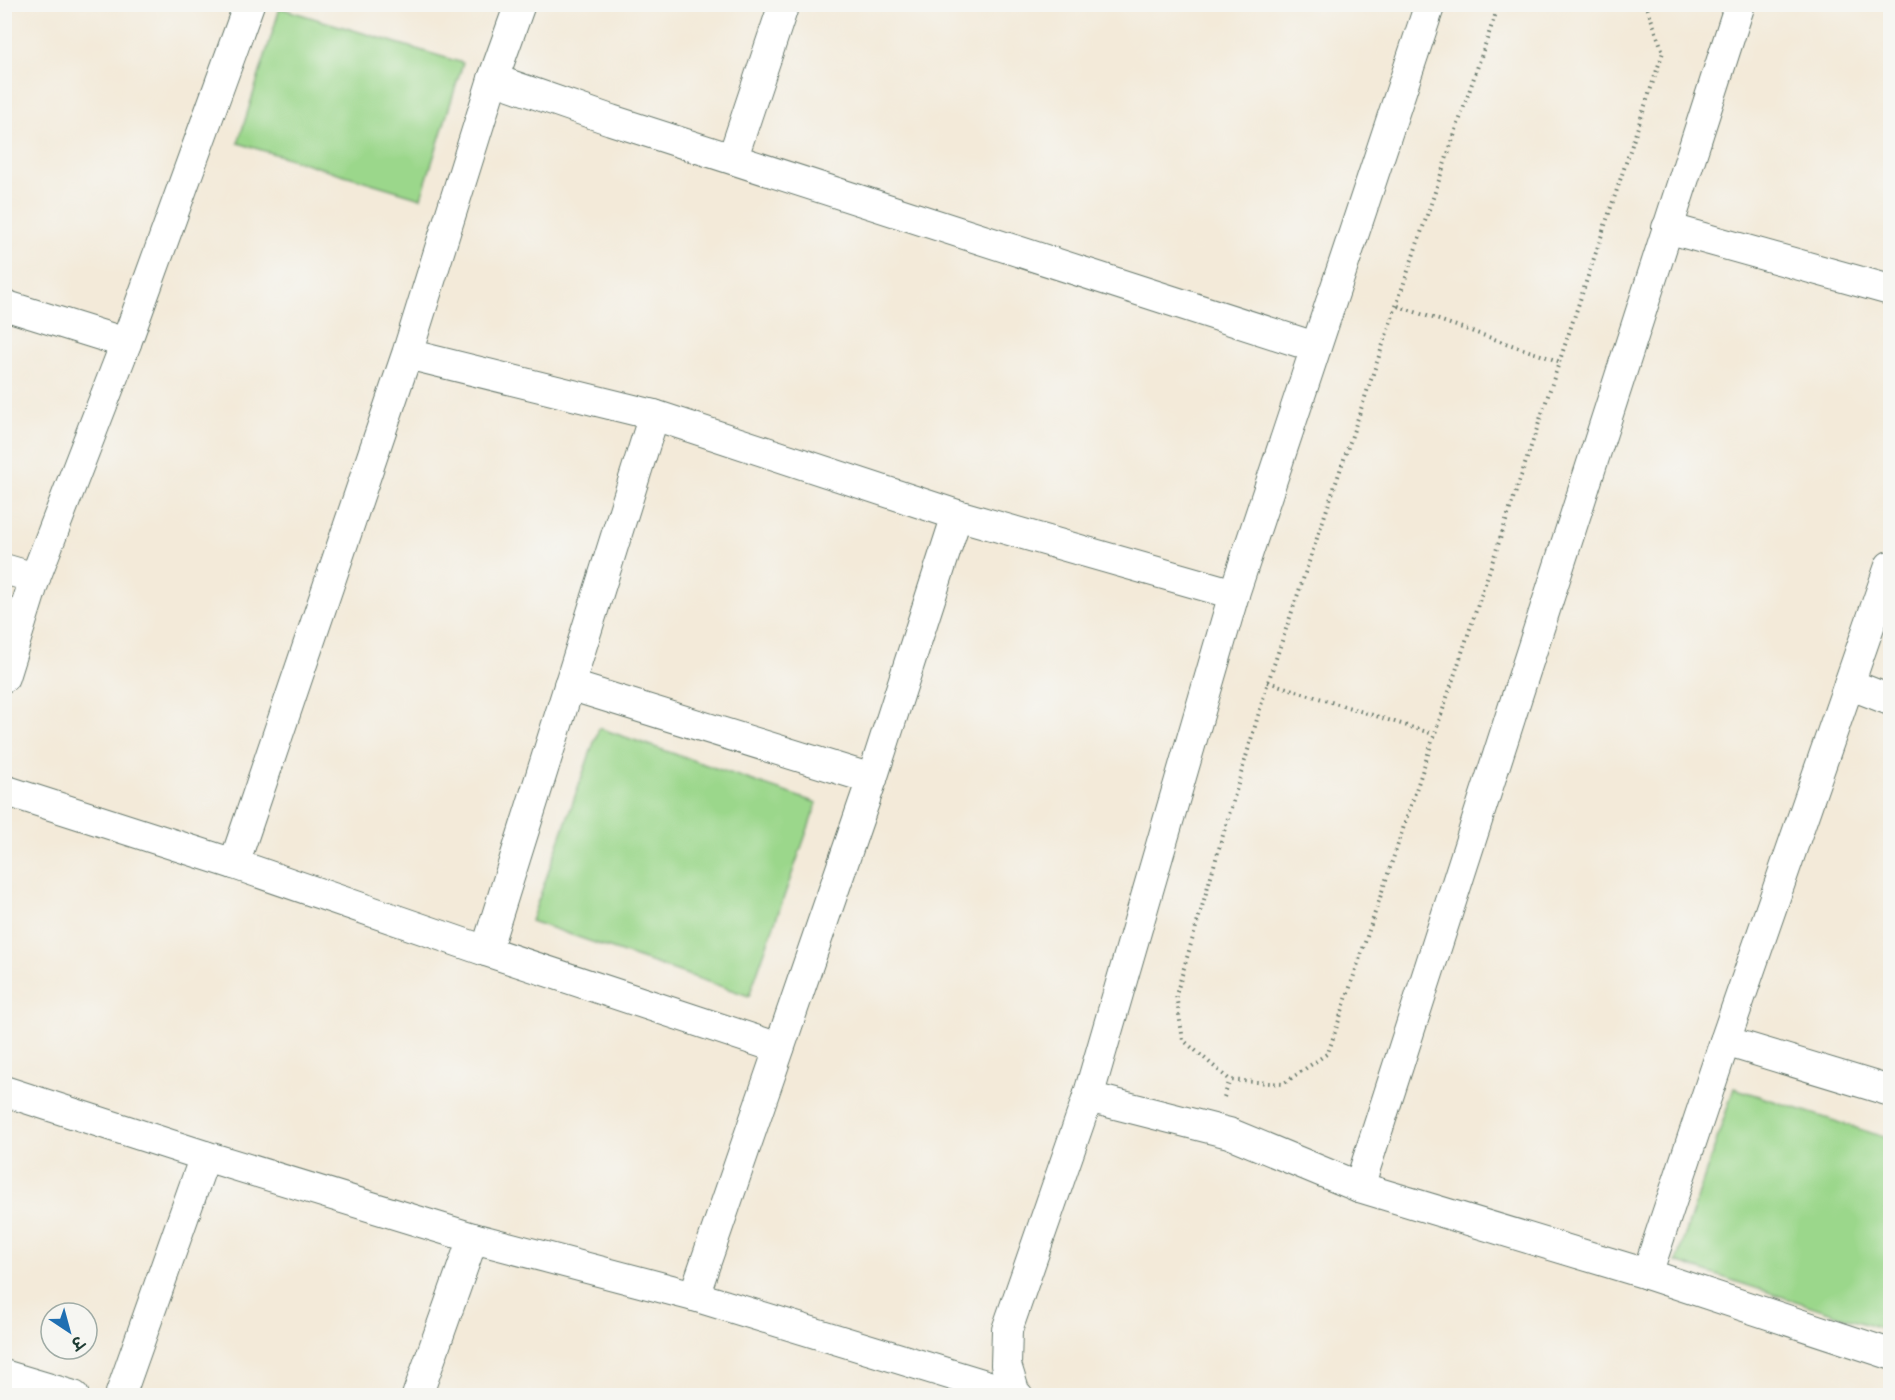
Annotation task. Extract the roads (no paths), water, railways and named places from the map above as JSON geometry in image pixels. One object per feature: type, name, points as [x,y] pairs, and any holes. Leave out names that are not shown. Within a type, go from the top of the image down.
[{"type":"street","points":[[234,864],[406,354],[493,79],[520,4]]},
{"type":"street","points":[[733,158],[784,4]]},
{"type":"street","points":[[1017,1395],[1006,1365],[1007,1330],[1088,1097],[1234,594],[1430,4]]},
{"type":"street","points":[[1359,1187],[1740,4]]},
{"type":"street","points":[[4,676],[34,578],[126,343],[243,6]]},
{"type":"street","points":[[493,79],[611,120],[1315,347]]},
{"type":"street","points":[[1667,228],[1890,290]]},
{"type":"street","points":[[4,305],[126,343]]},
{"type":"street","points":[[406,354],[654,415],[957,515],[1234,594]]},
{"type":"street","points":[[486,951],[654,415]]},
{"type":"street","points":[[694,1296],[872,779],[957,515]]},
{"type":"street","points":[[1647,1274],[1725,1041],[1890,566]]},
{"type":"street","points":[[4,569],[34,578]]},
{"type":"street","points":[[1849,684],[1890,699]]},
{"type":"street","points":[[569,685],[872,779]]},
{"type":"street","points":[[4,790],[234,864],[486,951],[780,1048]]},
{"type":"street","points":[[1725,1041],[1890,1090]]},
{"type":"street","points":[[4,1091],[205,1156],[473,1238],[694,1296],[1017,1395]]},
{"type":"street","points":[[1088,1097],[1228,1133],[1359,1187],[1647,1274],[1890,1354]]},
{"type":"street","points":[[120,1395],[205,1156]]},
{"type":"street","points":[[417,1395],[473,1238]]},
{"type":"street","points":[[4,1375],[74,1395]]}]
